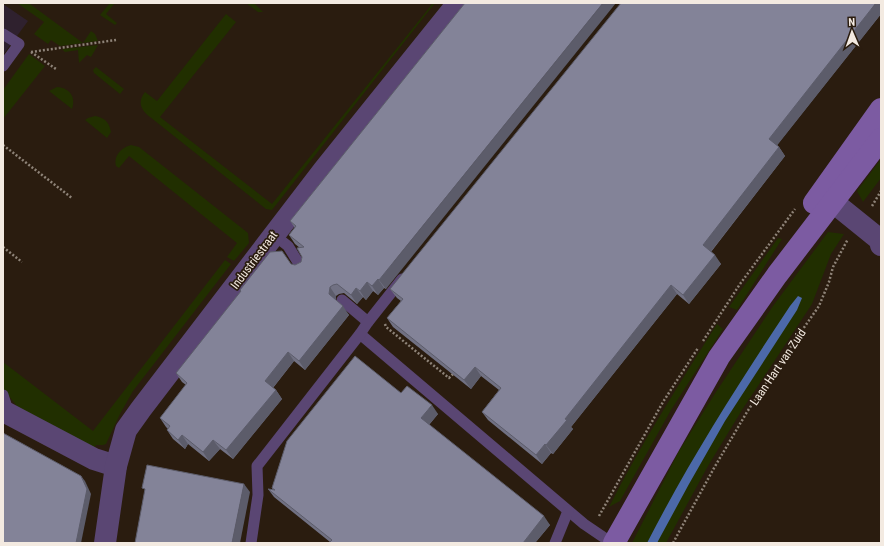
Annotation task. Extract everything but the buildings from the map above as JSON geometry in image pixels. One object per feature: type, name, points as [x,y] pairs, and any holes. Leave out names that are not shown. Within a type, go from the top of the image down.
[{"type":"main road","points":[[777,275],[785,249],[801,221],[881,109]]},
{"type":"main road","points":[[613,543],[719,357],[777,275],[881,139]]},
{"type":"street","name":"Industriestraat","points":[[105,543],[116,466],[126,430],[323,171],[458,3]]},
{"type":"street","points":[[833,202],[880,240],[881,245]]},
{"type":"street","points":[[5,407],[94,459],[116,466]]},
{"type":"lane","points":[[3,34],[19,44],[3,66]]},
{"type":"lane","points":[[274,235],[288,246],[301,267]]},
{"type":"lane","points":[[251,543],[258,495],[258,466],[408,272]]},
{"type":"lane","points":[[342,300],[368,322]]},
{"type":"lane","points":[[360,334],[568,511],[584,524],[613,543]]},
{"type":"lane","points":[[555,543],[568,511]]},
{"type":"path","points":[[31,52],[116,40]]},
{"type":"path","points":[[19,44],[56,69]]},
{"type":"path","points":[[3,145],[72,198]]},
{"type":"path","name":"Laan Hart van Zuid","points":[[673,543],[747,412],[819,306],[840,253],[881,191]]},
{"type":"path","points":[[3,247],[22,262]]},
{"type":"shaded area","points":[[3,4],[28,21],[3,55]]},
{"type":"green space","points":[[17,3],[30,3],[83,43],[60,46],[51,40],[48,44],[34,34],[44,22]]},
{"type":"green space","points":[[110,3],[115,3],[106,14],[117,23],[115,25],[100,15]]},
{"type":"green space","points":[[246,3],[254,3],[263,12],[258,12]]},
{"type":"green space","points":[[433,3],[435,3],[272,210],[266,209],[150,117],[142,109],[141,99],[145,92],[157,101],[226,14],[236,22],[160,117],[272,204]]},
{"type":"green space","points":[[91,31],[95,34],[98,41],[83,43]]},
{"type":"green space","points":[[98,45],[91,57],[87,55],[79,63],[78,50],[65,52],[62,49]]},
{"type":"green space","points":[[29,54],[45,66],[3,119],[3,90]]},
{"type":"green space","points":[[96,67],[124,89],[120,94],[94,73],[93,70]]},
{"type":"green space","points":[[57,87],[69,91],[73,101],[72,109],[49,91]]},
{"type":"green space","points":[[95,116],[104,119],[109,126],[111,132],[107,138],[85,120]]},
{"type":"green space","points":[[131,145],[139,147],[248,233],[249,243],[234,261],[227,257],[237,243],[129,156],[119,168],[116,166],[115,162],[119,152]]},
{"type":"green space","points":[[881,159],[881,178],[863,202],[857,191]]},
{"type":"green space","points":[[828,232],[844,234],[831,254],[812,304],[742,410],[708,466],[666,543],[632,543],[679,451],[714,395],[773,306]]},
{"type":"green space","points":[[778,238],[782,239],[737,310],[729,307]]},
{"type":"green space","points":[[225,260],[231,264],[133,391],[106,444],[96,445],[93,450],[19,409],[3,390],[3,362],[93,431]]},
{"type":"green space","points":[[717,324],[723,329],[671,410],[620,501],[609,507],[647,437]]},
{"type":"water","points":[[798,296],[802,298],[797,310],[725,421],[657,543],[647,543],[680,482],[733,393]]}]
